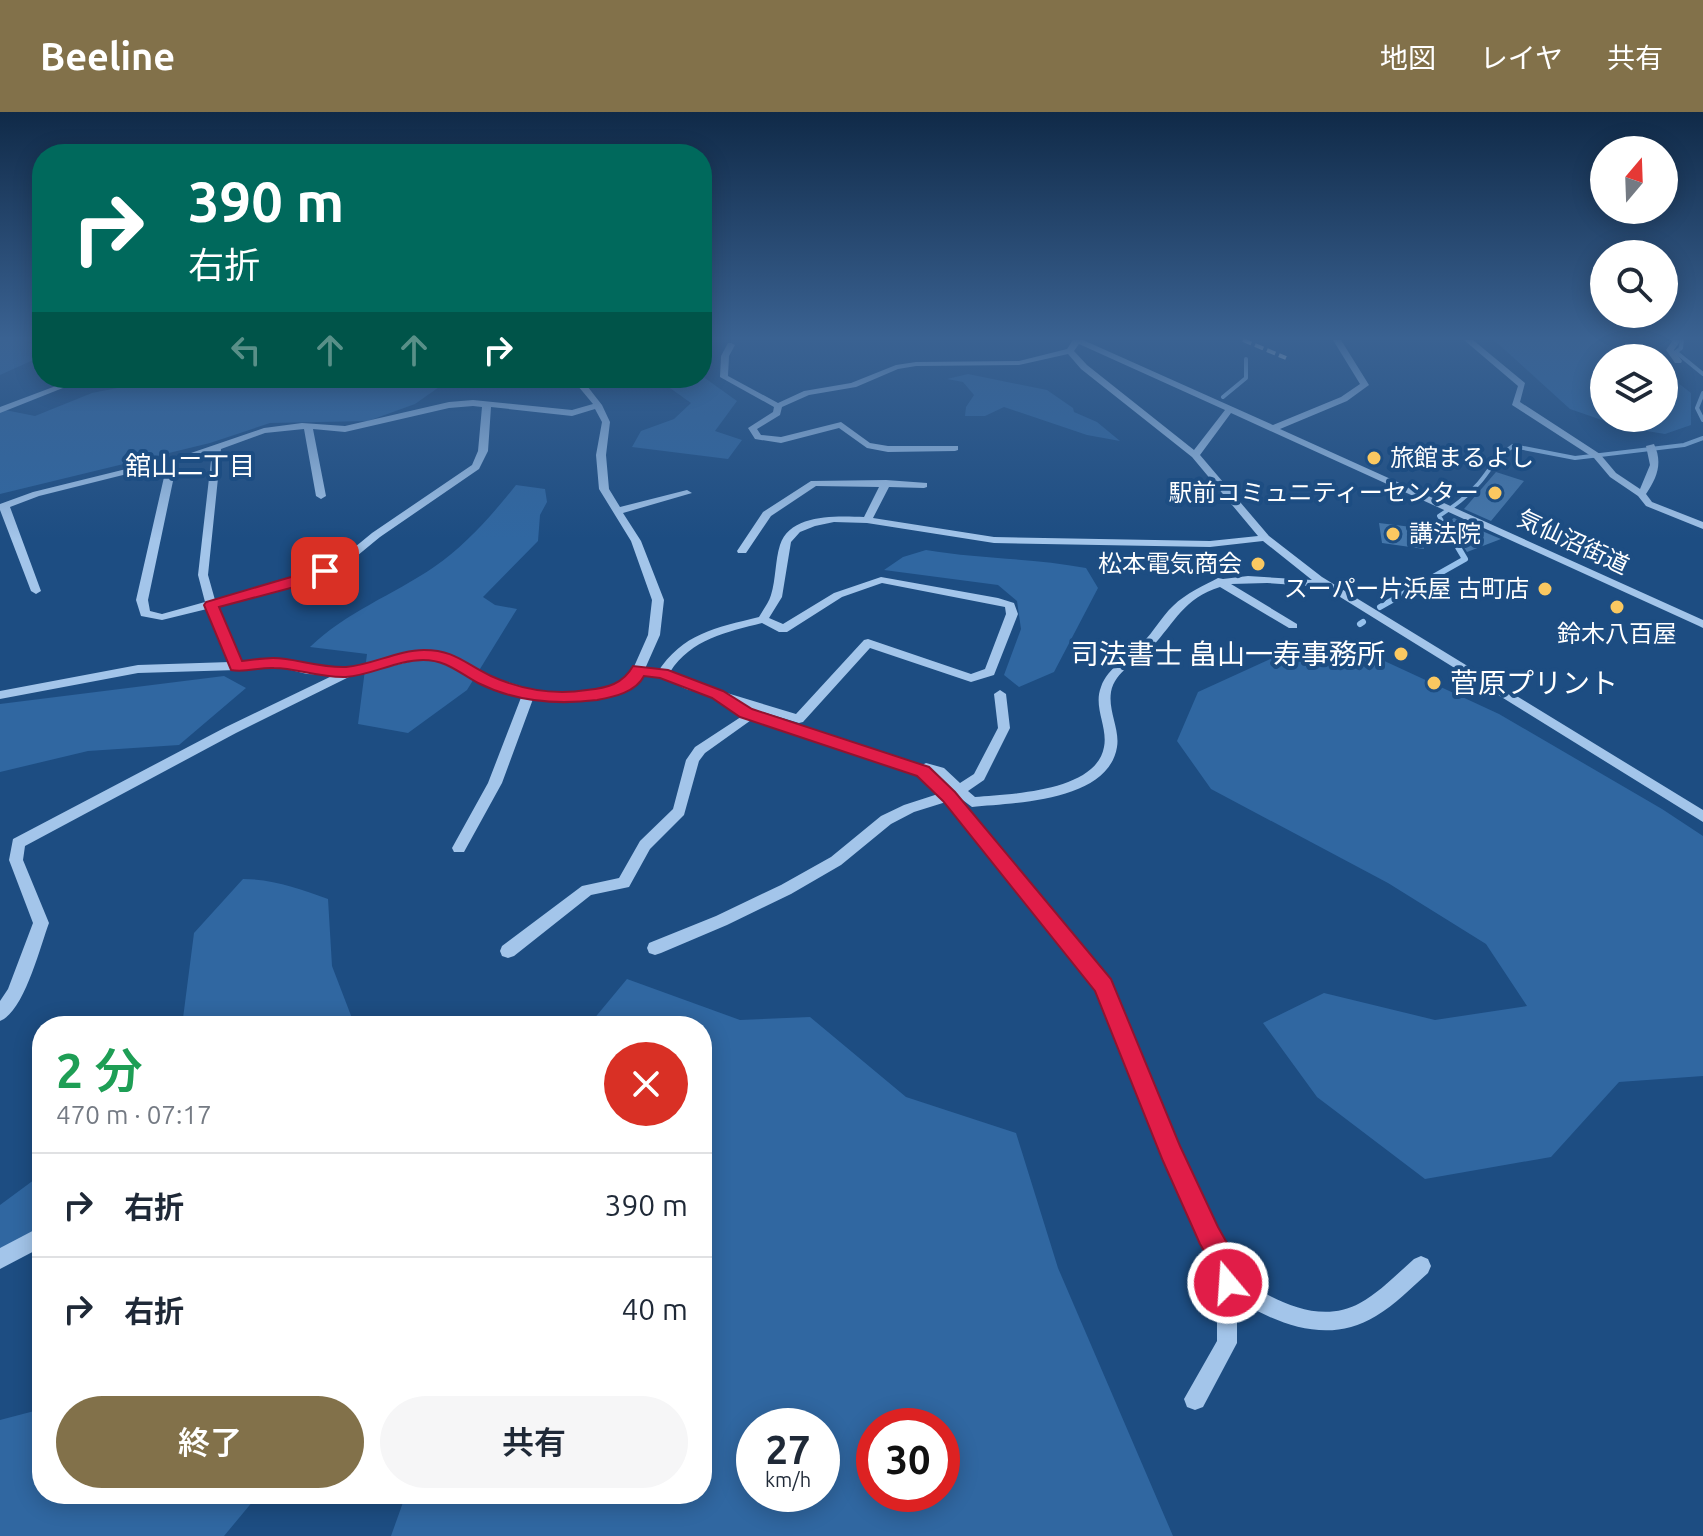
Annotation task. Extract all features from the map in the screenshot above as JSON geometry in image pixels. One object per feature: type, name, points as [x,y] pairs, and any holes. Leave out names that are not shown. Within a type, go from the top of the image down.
[{"type":"street","points":[[36,591],[2,506],[36,494],[173,460],[264,431],[308,426],[345,429],[443,406]]},
{"type":"street","points":[[173,460],[142,600],[145,614],[162,617],[308,579],[342,563],[376,535],[476,467],[483,451],[487,406]]},
{"type":"street","points":[[510,406],[572,413],[593,406]]},
{"type":"street","points":[[0,695],[138,669],[275,662],[307,670],[347,672],[421,655],[450,658],[484,679],[529,694],[573,698],[611,692],[634,680],[654,635],[658,600],[636,541],[604,489],[601,455],[606,422],[599,406]]},
{"type":"street","points":[[778,406],[777,413],[752,428],[758,437],[781,440],[841,425],[867,445],[888,449],[955,448]]},
{"type":"street","points":[[1134,406],[1195,455],[1265,538],[1325,584],[1703,817]]},
{"type":"street","name":"気仙沼街道","points":[[1224,406],[1703,624]]},
{"type":"street","points":[[1274,428],[1326,406]]},
{"type":"street","points":[[1520,406],[1601,459],[1613,475],[1641,494],[1649,504],[1703,526]]},
{"type":"street","points":[[1195,455],[1230,409]]},
{"type":"street","points":[[308,426],[321,496]]},
{"type":"street","points":[[217,446],[203,575],[211,605],[237,666]]},
{"type":"street","points":[[1641,494],[1652,480],[1655,456],[1651,446]]},
{"type":"street","points":[[742,551],[767,514],[814,483],[924,485]]},
{"type":"street","points":[[867,520],[886,483]]},
{"type":"street","points":[[618,511],[687,493]]},
{"type":"street","points":[[663,673],[679,649],[702,635],[763,619],[772,607],[786,542],[796,530],[834,519],[867,520],[994,540],[1210,544],[1265,538]]},
{"type":"street","points":[[639,670],[663,673],[718,695],[799,719],[868,643],[971,678],[981,677],[990,672],[1012,614],[1010,605],[994,600],[881,580],[838,595],[783,629],[763,619]]},
{"type":"street","points":[[954,793],[972,802],[1065,791],[1102,765],[1112,750],[1112,731],[1105,700],[1112,675],[1148,644],[1184,601],[1218,580],[1325,584]]},
{"type":"street","points":[[1218,580],[1293,626]]},
{"type":"street","points":[[0,1014],[15,993],[41,923],[16,860],[18,843],[219,736],[359,669]]},
{"type":"street","points":[[459,848],[495,783],[529,694]]},
{"type":"street","points":[[655,948],[725,921],[794,886],[845,856],[884,821],[912,807],[954,793],[979,777],[1004,728],[1000,694]]},
{"type":"street","points":[[718,695],[750,715],[923,772],[926,768],[939,771],[1104,986],[1171,1153],[1209,1236],[1227,1266],[1227,1343],[1195,1399]]},
{"type":"street","points":[[508,951],[587,890],[624,883],[645,845],[679,811],[693,760],[700,750],[750,715]]},
{"type":"street","points":[[0,1259],[32,1241]]},
{"type":"street","points":[[1228,1283],[1270,1310],[1304,1321],[1333,1320],[1363,1313],[1421,1266]]},
{"type":"shaded area","points":[[59,406],[408,406],[368,421],[270,423],[210,443],[0,494],[0,409],[35,416]]},
{"type":"shaded area","points":[[687,406],[733,406],[715,431],[742,440],[728,459],[632,447],[641,431],[674,419]]},
{"type":"shaded area","points":[[1071,406],[1074,412],[1097,422],[1120,441],[1087,435],[1004,407],[985,416],[965,416],[966,407]]},
{"type":"shaded area","points":[[1567,406],[1590,406],[1590,416],[1570,409]]},
{"type":"shaded area","points":[[1678,406],[1691,406],[1691,425],[1678,430]]},
{"type":"shaded area","points":[[516,485],[545,489],[547,502],[540,515],[538,541],[483,597],[495,605],[517,609],[467,690],[408,733],[358,724],[367,654],[310,647],[339,624],[446,558],[478,529]]},
{"type":"shaded area","points":[[926,550],[1086,568],[1098,588],[1054,672],[1019,687],[1004,675],[1021,629],[1017,601],[998,585],[884,570],[903,557]]},
{"type":"shaded area","points":[[1352,646],[1499,714],[1703,836],[1703,1076],[1619,1082],[1551,1157],[1425,1179],[1317,1097],[1263,1023],[1324,993],[1435,1020],[1527,1006],[1486,944],[1388,883],[1211,789],[1177,741],[1198,692],[1279,655]]},
{"type":"shaded area","points":[[224,676],[246,688],[179,745],[88,751],[0,772],[0,704]]},
{"type":"shaded area","points":[[243,879],[276,883],[328,899],[332,966],[351,1016],[183,1016],[194,933]]},
{"type":"shaded area","points":[[627,979],[740,1020],[810,1017],[906,1097],[1016,1133],[1058,1268],[1173,1536],[391,1536],[402,1504],[712,1504],[712,1016],[596,1016]]},
{"type":"shaded area","points":[[32,1181],[32,1244],[0,1263],[0,1205]]},
{"type":"shaded area","points":[[32,1412],[32,1504],[251,1504],[224,1536],[0,1536],[0,1420]]},
{"type":"building","name":"駅前コミュニティーセンター","points":[[1496,472],[1524,481],[1491,521],[1464,509]]},
{"type":"building","points":[[1454,518],[1501,539],[1467,552],[1448,522]]},
{"type":"building","name":"講法院","points":[[1379,523],[1420,528],[1424,549],[1382,543]]},
{"type":"waterway","points":[[1698,406],[1703,420]]},
{"type":"waterway","points":[[1447,529],[1439,516],[1470,493],[1497,459],[1513,446],[1575,458],[1684,445],[1703,438]]},
{"type":"waterway","points":[[1380,607],[1465,559],[1446,527]]},
{"type":"place","name":"旅館まるよし","points":[[1374,458]]},
{"type":"place","name":"駅前コミュニティーセンター","points":[[1495,493]]},
{"type":"place","name":"講法院","points":[[1393,534]]},
{"type":"place","name":"松本電気商会","points":[[1258,564]]},
{"type":"place","name":"スーパー片浜屋 古町店","points":[[1545,589]]},
{"type":"place","name":"鈴木八百屋","points":[[1617,607]]},
{"type":"place","name":"司法書士 畠山一寿事務所","points":[[1401,654]]},
{"type":"place","name":"菅原プリント","points":[[1434,683]]},
{"type":"district","name":"舘山二丁目","points":[[190,466]]},
{"type":"route","points":[[325,571],[308,579],[211,605],[237,666],[275,662],[307,670],[347,672],[421,655],[450,658],[484,679],[509,689],[542,697],[573,698],[611,692],[634,680],[639,670],[663,673],[718,695],[746,713],[923,772],[949,796],[1104,986],[1171,1153],[1209,1236],[1227,1266],[1228,1283]]}]
